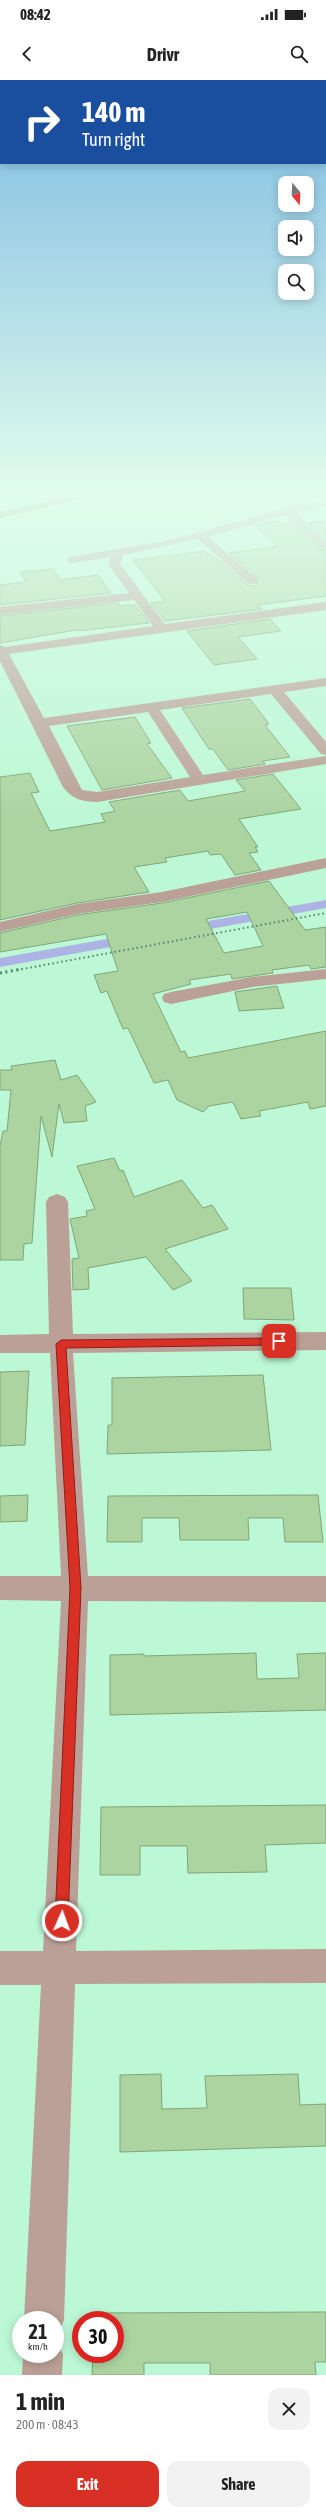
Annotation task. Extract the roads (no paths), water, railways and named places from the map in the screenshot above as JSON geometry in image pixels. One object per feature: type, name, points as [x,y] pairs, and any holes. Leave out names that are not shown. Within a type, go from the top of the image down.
[{"type":"street","points":[[0,611],[81,602]]},
{"type":"street","points":[[141,602],[162,629]]},
{"type":"street","points":[[326,606],[0,650],[40,723],[70,787],[83,797],[97,797],[326,760]]},
{"type":"street","points":[[40,723],[326,682]]},
{"type":"street","points":[[289,688],[326,730]]},
{"type":"street","points":[[274,689],[326,751]]},
{"type":"street","points":[[151,706],[199,780]]},
{"type":"street","points":[[0,927],[77,909],[162,897],[326,863]]},
{"type":"street","points":[[171,998],[252,982],[326,974]]},
{"type":"street","points":[[44,2311],[76,1588],[61,1344],[57,1202]]},
{"type":"street","points":[[0,1344],[326,1341]]},
{"type":"street","points":[[0,1588],[326,1589]]},
{"type":"street","points":[[0,1968],[326,1966]]},
{"type":"street","points":[[42,2375],[43,2363]]},
{"type":"railway","points":[[17,970],[326,913]]},
{"type":"railway","points":[[0,973],[22,969]]}]
